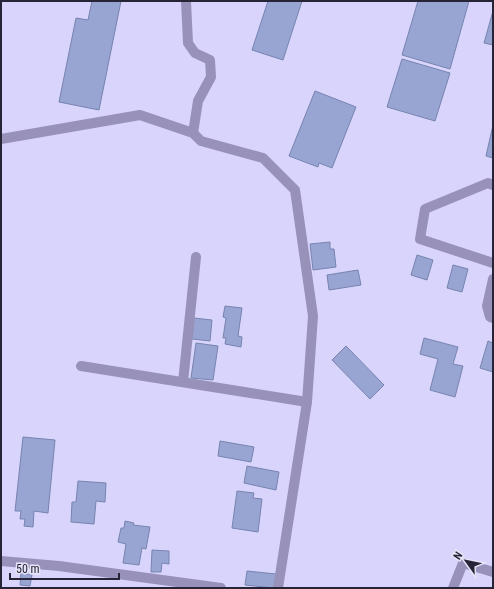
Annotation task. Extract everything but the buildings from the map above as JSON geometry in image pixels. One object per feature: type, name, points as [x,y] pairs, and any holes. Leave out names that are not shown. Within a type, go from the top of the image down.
[{"type":"street","points":[[186,1],[188,43],[195,53],[210,60],[211,77],[198,101],[193,133]]},
{"type":"street","points":[[1,139],[140,115],[193,133],[201,141],[262,158],[295,190],[313,316],[307,402],[278,588]]},
{"type":"street","points":[[493,185],[488,183],[425,209],[420,239],[493,263]]},
{"type":"street","points":[[183,382],[196,257]]},
{"type":"street","points":[[493,279],[487,306],[490,317],[493,318]]},
{"type":"street","points":[[81,366],[307,402]]},
{"type":"street","points":[[1,561],[59,566],[221,588]]},
{"type":"street","points":[[453,588],[463,563],[493,572]]}]
